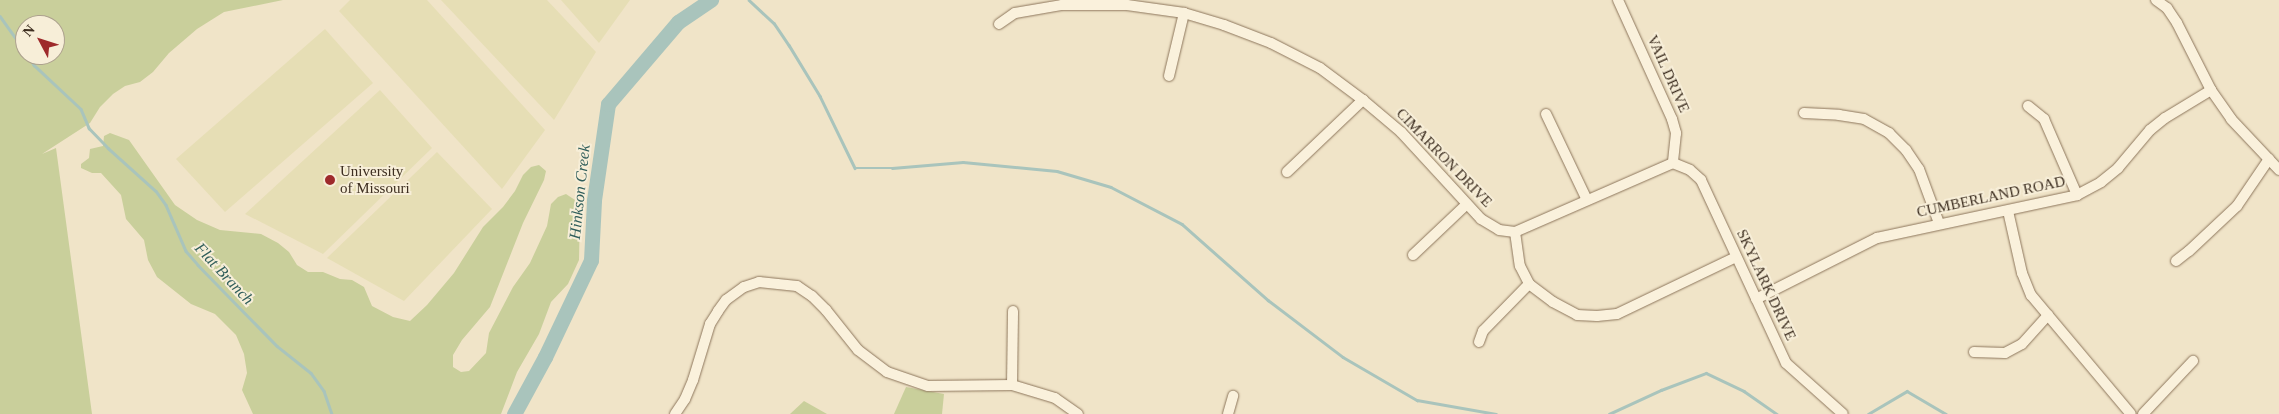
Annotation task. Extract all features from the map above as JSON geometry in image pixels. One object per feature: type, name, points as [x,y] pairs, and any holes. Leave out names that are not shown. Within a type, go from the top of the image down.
[{"type":"street","name":"VAIL DRIVE","points":[[1618,0],[1672,119],[1676,133],[1673,163]]},
{"type":"street","points":[[2156,0],[2166,8],[2177,23],[2211,90],[2231,119],[2279,170]]},
{"type":"street","name":"CIMARRON DRIVE","points":[[999,24],[1015,13],[1062,5],[1127,5],[1184,13],[1224,25],[1271,43],[1320,68],[1364,100],[1401,132],[1481,219],[1499,230],[1515,232]]},
{"type":"street","points":[[1169,76],[1184,13]]},
{"type":"street","name":"CUMBERLAND ROAD","points":[[1756,299],[1877,238],[1939,223],[2008,211],[2076,194],[2101,182],[2118,168],[2150,130],[2165,118],[2211,90]]},
{"type":"street","points":[[1288,172],[1364,100]]},
{"type":"street","points":[[2028,106],[2044,119],[2076,194]]},
{"type":"street","points":[[1804,113],[1839,115],[1864,120],[1889,133],[1906,150],[1920,169],[1939,223]]},
{"type":"street","points":[[1546,114],[1587,200]]},
{"type":"street","points":[[2176,261],[2190,251],[2237,206],[2269,159]]},
{"type":"street","points":[[1673,163],[1515,232],[1520,266],[1530,284],[1553,302],[1577,314],[1604,316],[1618,314],[1736,257]]},
{"type":"street","name":"SKYLARK DRIVE","points":[[1673,163],[1690,170],[1700,180],[1786,363],[1843,414]]},
{"type":"street","points":[[1413,255],[1467,204]]},
{"type":"street","points":[[2008,211],[2022,273],[2031,295],[2131,414]]},
{"type":"street","points":[[675,414],[690,386],[710,324],[718,311],[726,300],[759,282],[797,286],[812,296],[826,310],[858,350],[887,372],[928,386],[1012,385],[1055,398],[1078,414]]},
{"type":"street","points":[[1479,342],[1483,331],[1530,284]]},
{"type":"street","points":[[1012,385],[1013,311]]},
{"type":"street","points":[[1974,352],[2005,353],[2022,344],[2048,315]]},
{"type":"street","points":[[2143,414],[2193,361]]},
{"type":"street","points":[[1228,414],[1233,396]]},
{"type":"shaded area","points":[[350,0],[427,0],[545,130],[502,189],[339,11]]},
{"type":"shaded area","points":[[441,0],[547,0],[596,52],[554,120]]},
{"type":"shaded area","points":[[561,0],[630,0],[599,43]]},
{"type":"shaded area","points":[[325,29],[373,83],[225,212],[176,159]]},
{"type":"shaded area","points":[[380,90],[432,148],[323,254],[245,214]]},
{"type":"shaded area","points":[[437,152],[492,209],[404,301],[327,258]]},
{"type":"green space","points":[[0,0],[283,0],[224,12],[197,29],[169,53],[153,72],[140,82],[125,86],[113,94],[100,107],[90,123],[42,154],[56,148],[92,414],[0,414]]},
{"type":"green space","points":[[110,133],[129,140],[175,205],[197,220],[220,230],[261,234],[278,243],[289,252],[297,265],[308,272],[323,272],[340,279],[352,280],[364,287],[372,306],[393,317],[410,321],[427,305],[454,273],[483,227],[503,207],[515,191],[523,175],[531,167],[539,165],[546,171],[544,180],[523,223],[490,307],[462,340],[453,355],[453,367],[461,372],[469,371],[486,353],[489,333],[513,287],[530,263],[547,226],[551,204],[558,197],[566,194],[575,200],[580,209],[579,260],[568,284],[551,302],[539,334],[517,372],[501,414],[253,414],[242,390],[247,373],[244,354],[236,335],[215,314],[191,304],[157,277],[148,260],[144,240],[126,219],[121,195],[101,173],[92,173],[81,168],[81,164],[89,158],[90,149],[103,146],[104,136]]},
{"type":"green space","points":[[906,387],[944,394],[942,414],[894,414]]},
{"type":"green space","points":[[804,401],[827,414],[790,414]]},
{"type":"waterway","name":"Hinkson Creek","points":[[514,414],[545,357],[591,260],[594,200],[608,104],[678,22],[711,0]]},
{"type":"waterway","points":[[749,0],[774,23],[789,45],[820,96],[855,168],[892,168],[963,162],[1057,171],[1111,187],[1182,224],[1268,300],[1343,357],[1417,400],[1496,414]]},
{"type":"waterway","name":"Flat Branch","points":[[0,16],[15,37]]},
{"type":"waterway","name":"Flat Branch","points":[[34,65],[81,109],[89,128],[108,148],[156,191],[166,205],[186,251],[277,346],[311,373],[324,391],[332,414]]},
{"type":"waterway","points":[[1609,414],[1661,390],[1706,373],[1744,391],[1777,414]]},
{"type":"waterway","points":[[1868,414],[1907,391],[1946,414]]},
{"type":"place","name":"University of Missouri","points":[[330,180]]}]
